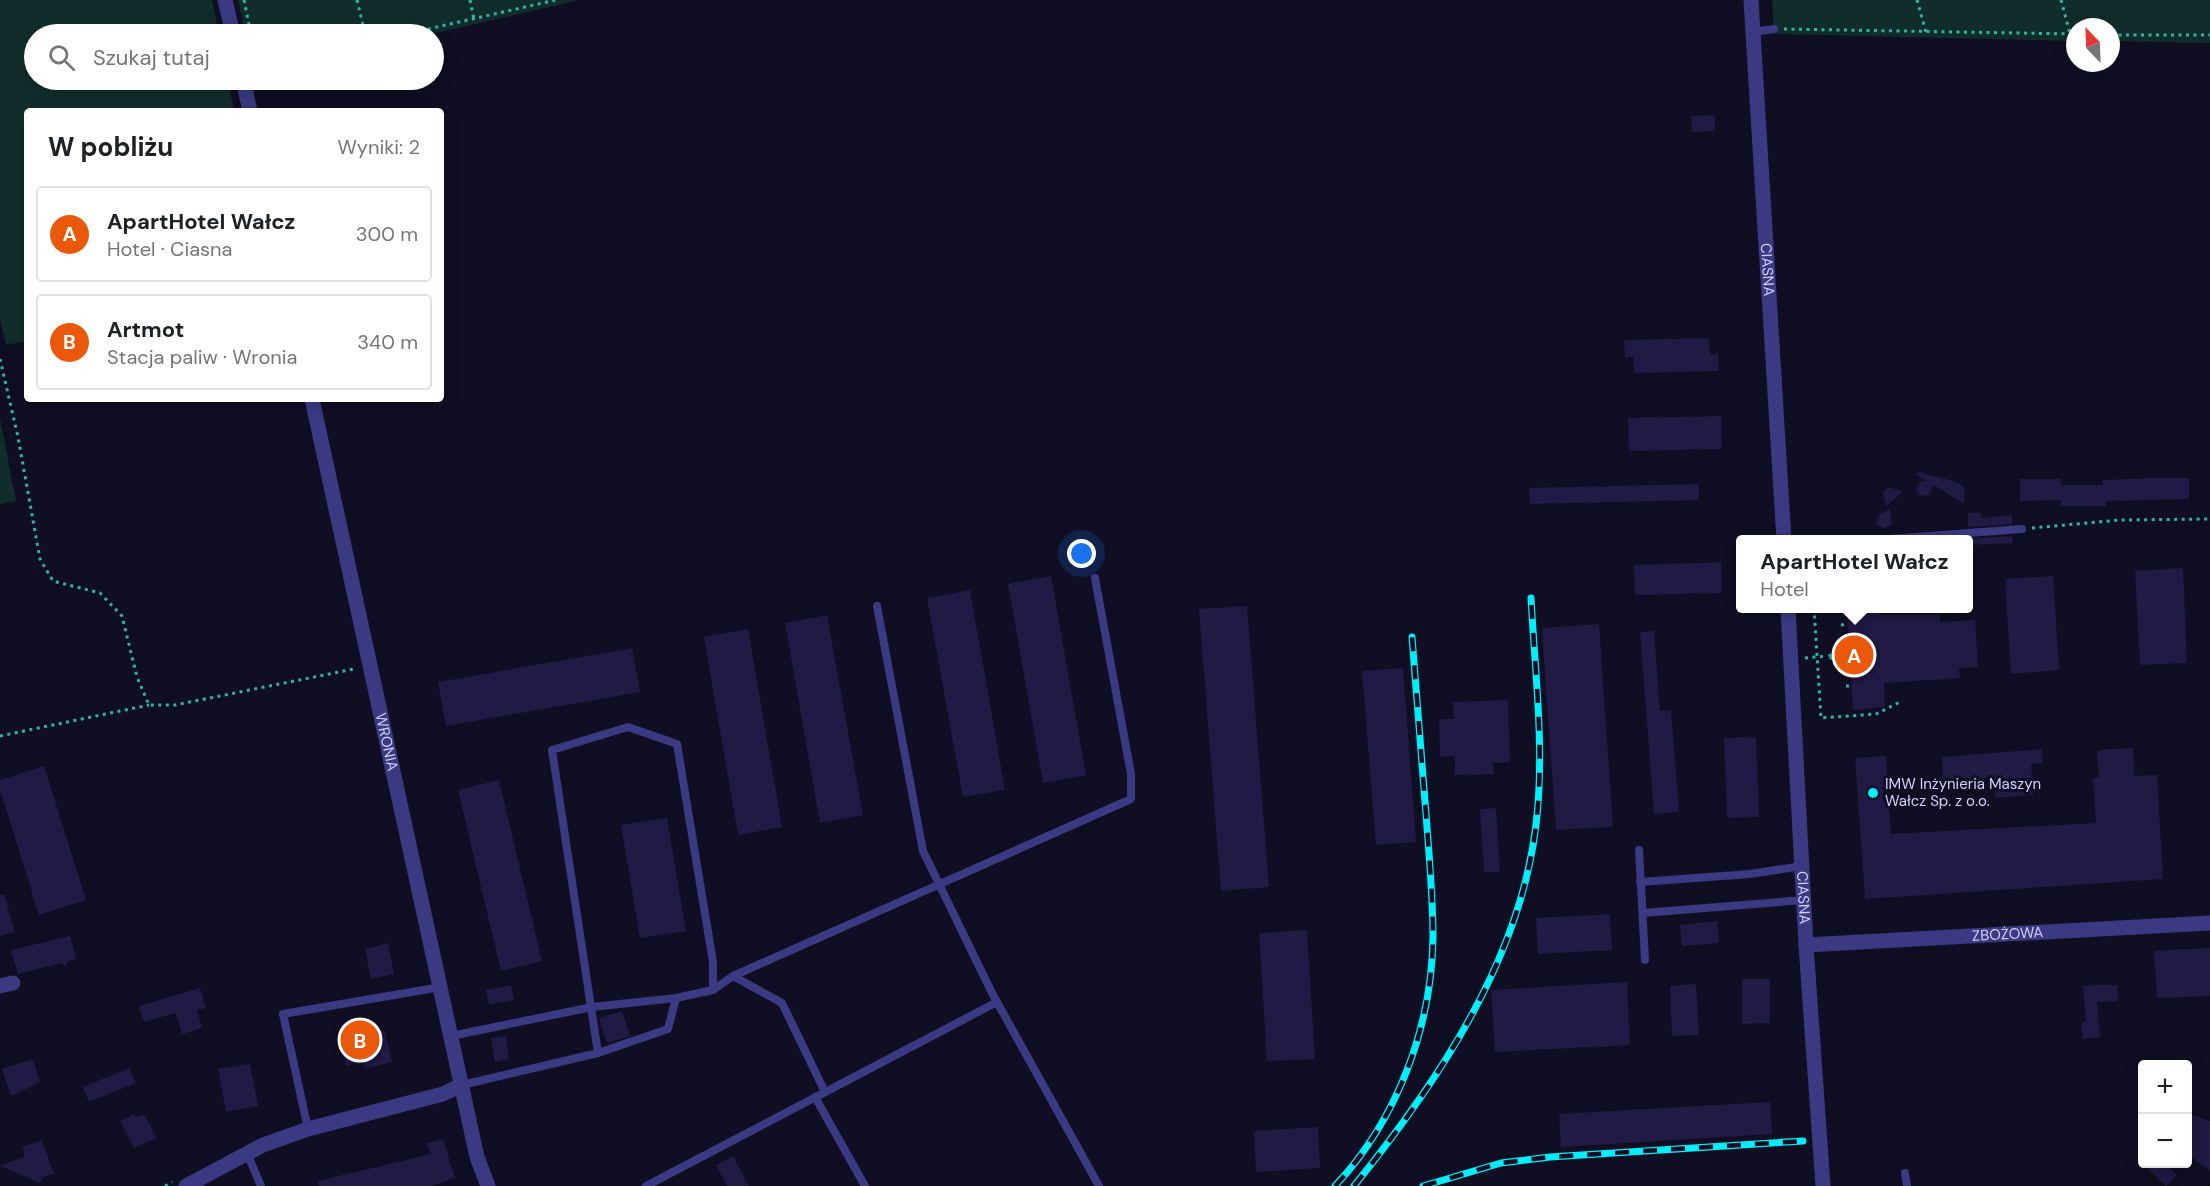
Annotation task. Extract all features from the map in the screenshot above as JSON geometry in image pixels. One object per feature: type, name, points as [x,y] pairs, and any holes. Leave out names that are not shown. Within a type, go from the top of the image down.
[{"type":"street","points":[[225,0],[231,24]]},
{"type":"street","name":"CIASNA","points":[[1751,0],[1784,535]]},
{"type":"street","points":[[245,90],[249,108]]},
{"type":"street","name":"WRONIA","points":[[313,402],[477,1157],[488,1186]]},
{"type":"street","name":"CIASNA","points":[[1788,613],[1806,945],[1823,1186]]},
{"type":"street","name":"ZBOŻOWA","points":[[1806,945],[2210,923]]},
{"type":"street","points":[[186,1186],[247,1153],[308,1129],[443,1094],[462,1085]]},
{"type":"lane","points":[[1753,32],[1774,29]]},
{"type":"lane","points":[[1942,535],[2022,529]]},
{"type":"lane","points":[[451,1036],[592,1007],[676,998],[713,990],[734,976],[1131,799],[1131,774],[1095,578]]},
{"type":"lane","points":[[877,606],[923,851],[997,1002],[1099,1186]]},
{"type":"lane","points":[[598,1053],[552,750],[628,727],[676,744],[713,962],[713,990]]},
{"type":"lane","points":[[1639,850],[1645,960]]},
{"type":"lane","points":[[1640,882],[1750,874],[1802,866]]},
{"type":"lane","points":[[1643,913],[1804,900]]},
{"type":"lane","points":[[734,976],[782,1004],[825,1092]]},
{"type":"lane","points":[[308,1129],[283,1014],[441,987]]},
{"type":"lane","points":[[462,1085],[598,1053],[668,1029],[676,998]]},
{"type":"lane","points":[[646,1186],[997,1002]]},
{"type":"lane","points":[[815,1097],[865,1186]]},
{"type":"lane","points":[[247,1153],[261,1186]]},
{"type":"lane","points":[[1905,1173],[1906,1186]]},
{"type":"path","points":[[244,0],[249,24]]},
{"type":"path","points":[[357,0],[363,24]]},
{"type":"path","points":[[470,0],[474,19]]},
{"type":"path","points":[[444,26],[556,0]]},
{"type":"path","points":[[1917,0],[1926,32]]},
{"type":"path","points":[[2061,0],[2066,19]]},
{"type":"path","points":[[1774,29],[2066,34]]},
{"type":"path","points":[[2120,35],[2210,35]]},
{"type":"path","points":[[0,359],[18,437],[39,559],[53,581],[100,593],[122,616],[138,677],[149,705]]},
{"type":"path","points":[[2022,529],[2120,520],[2210,519]]},
{"type":"path","points":[[1814,613],[1821,718],[1876,714],[1902,701]]},
{"type":"path","points":[[1841,625],[1848,624]]},
{"type":"path","points":[[1791,659],[1846,652]]},
{"type":"path","points":[[1827,656],[1833,660],[1846,658]]},
{"type":"path","points":[[0,736],[149,705],[175,705],[371,666]]},
{"type":"path","points":[[1846,686],[1851,686]]},
{"type":"green space","points":[[0,0],[212,0],[217,24],[24,24],[24,90],[230,90],[233,108],[24,108],[24,342],[6,345],[0,319]]},
{"type":"green space","points":[[238,0],[579,0],[444,31],[444,24],[243,24]]},
{"type":"green space","points":[[1772,0],[2210,0],[2210,43],[2120,41],[2120,18],[2066,18],[2066,41],[1774,34]]},
{"type":"green space","points":[[0,419],[16,501],[0,504]]},
{"type":"building","points":[[1715,115],[1715,131],[1692,132],[1691,116]]},
{"type":"building","points":[[1709,338],[1710,355],[1718,354],[1719,371],[1634,373],[1633,357],[1625,357],[1624,340]]},
{"type":"building","points":[[1721,416],[1722,449],[1629,451],[1628,418]]},
{"type":"building","points":[[1918,472],[1957,482],[1965,488],[1964,504],[1934,485],[1929,495],[1920,496],[1916,488],[1921,481],[1927,481],[1916,475]]},
{"type":"building","points":[[2189,478],[2189,499],[2106,501],[2106,506],[2061,506],[2061,500],[2020,501],[2020,479],[2061,479],[2061,485],[2103,485],[2102,480]]},
{"type":"building","points":[[1699,484],[1699,500],[1530,504],[1529,488]]},
{"type":"building","points":[[1889,487],[1903,492],[1886,506],[1883,492]]},
{"type":"building","points":[[1890,509],[1892,524],[1884,529],[1877,525],[1877,516]]},
{"type":"building","points":[[1968,513],[1981,513],[1981,518],[2012,515],[2012,524],[1968,527]]},
{"type":"building","points":[[2012,536],[2013,543],[1973,545],[1973,539]]},
{"type":"building","points":[[1721,562],[1722,593],[1635,595],[1634,565]]},
{"type":"building","points":[[2183,568],[2187,663],[2140,665],[2135,571]]},
{"type":"building","points":[[1051,576],[1086,775],[1043,783],[1008,584]]},
{"type":"building","points":[[2053,576],[2059,670],[2011,674],[2005,579]]},
{"type":"building","points":[[970,590],[1005,790],[963,797],[927,598]]},
{"type":"building","points":[[1247,606],[1269,887],[1221,891],[1199,609]]},
{"type":"building","points":[[1847,613],[1940,615],[1940,622],[1975,620],[1978,667],[1959,668],[1960,678],[1884,683],[1885,707],[1853,710],[1850,663],[1846,664],[1845,647],[1849,646]]},
{"type":"building","points":[[827,615],[863,815],[820,823],[785,623]]},
{"type":"building","points":[[1599,624],[1613,827],[1556,830],[1542,628]]},
{"type":"building","points":[[748,629],[782,827],[738,835],[704,637]]},
{"type":"building","points":[[1654,631],[1660,711],[1671,710],[1679,812],[1654,814],[1640,632]]},
{"type":"building","points":[[632,648],[640,692],[446,726],[438,682]]},
{"type":"building","points":[[1403,668],[1416,842],[1376,845],[1362,671]]},
{"type":"building","points":[[1508,700],[1510,762],[1493,763],[1494,774],[1455,775],[1455,756],[1440,757],[1439,719],[1454,719],[1453,702]]},
{"type":"building","points":[[1756,737],[1759,817],[1727,818],[1724,738]]},
{"type":"building","points":[[2133,748],[2134,776],[2157,775],[2163,879],[1865,899],[1855,758],[1886,756],[1891,834],[2096,823],[2093,778],[2099,778],[2097,750]]},
{"type":"building","points":[[2042,749],[2043,763],[2031,764],[2033,795],[1995,798],[1994,778],[1943,780],[1942,757]]},
{"type":"building","points":[[44,766],[86,900],[39,915],[0,789],[0,780]]},
{"type":"building","points":[[499,780],[542,961],[501,971],[458,790]]},
{"type":"building","points":[[1496,808],[1500,872],[1484,872],[1480,809]]},
{"type":"building","points":[[667,818],[686,931],[640,938],[621,825]]},
{"type":"building","points":[[0,895],[4,895],[15,932],[0,936]]},
{"type":"building","points":[[1610,914],[1612,950],[1538,954],[1536,918]]},
{"type":"building","points":[[1717,921],[1719,943],[1682,946],[1680,925]]},
{"type":"building","points":[[1307,930],[1315,1059],[1267,1061],[1259,933]]},
{"type":"building","points":[[70,936],[76,959],[68,961],[66,967],[61,963],[18,974],[11,950]]},
{"type":"building","points":[[388,943],[394,974],[371,979],[365,949]]},
{"type":"building","points":[[2210,948],[2210,996],[2157,998],[2154,951]]},
{"type":"building","points":[[1742,979],[1770,979],[1770,1023],[1742,1024]]},
{"type":"building","points":[[1627,982],[1630,1045],[1495,1052],[1491,990]]},
{"type":"building","points":[[1696,984],[1699,1035],[1672,1036],[1670,986]]},
{"type":"building","points":[[511,985],[514,1000],[489,1005],[486,990]]},
{"type":"building","points":[[2117,985],[2118,1001],[2097,1002],[2100,1037],[2083,1039],[2081,1023],[2086,1021],[2083,986]]},
{"type":"building","points":[[200,988],[206,1008],[197,1010],[202,1028],[182,1034],[176,1013],[144,1022],[139,1006]]},
{"type":"building","points":[[622,1011],[630,1036],[607,1043],[599,1018]]},
{"type":"building","points":[[385,1031],[392,1062],[364,1069],[363,1063],[346,1066],[340,1042]]},
{"type":"building","points":[[506,1036],[509,1059],[495,1062],[491,1038]]},
{"type":"building","points":[[33,1059],[40,1082],[11,1096],[2,1069]]},
{"type":"building","points":[[250,1064],[258,1106],[226,1112],[218,1069]]},
{"type":"building","points":[[129,1068],[136,1083],[89,1102],[83,1087]]},
{"type":"building","points":[[1770,1102],[1772,1134],[1561,1147],[1559,1114]]},
{"type":"building","points":[[134,1114],[136,1117],[144,1114],[157,1138],[134,1148],[120,1121]]},
{"type":"building","points":[[2192,1115],[2210,1121],[2210,1171],[2192,1158]]},
{"type":"building","points":[[1318,1127],[1320,1168],[1256,1172],[1254,1131]]},
{"type":"building","points":[[443,1139],[455,1178],[431,1186],[319,1186],[318,1181],[431,1154],[427,1143]]},
{"type":"building","points":[[42,1140],[54,1174],[43,1177],[40,1183],[0,1166],[25,1156],[22,1147]]},
{"type":"building","points":[[733,1156],[749,1186],[727,1186],[716,1165]]},
{"type":"building","points":[[2147,1168],[2169,1168],[2177,1175],[2166,1186]]},
{"type":"railway","points":[[1354,1186],[1416,1105],[1444,1062],[1494,971],[1513,924],[1527,875],[1539,797],[1538,712],[1531,598]]},
{"type":"railway","points":[[1335,1186],[1357,1160],[1393,1102],[1418,1038],[1431,971],[1432,891],[1412,637]]},
{"type":"railway","points":[[1423,1186],[1501,1163],[1550,1157],[1803,1141]]},
{"type":"place","name":"ApartHotel Wałcz","points":[[1854,655]]},
{"type":"place","name":"IMW Inżynieria Maszyn Wałcz Sp. z o.o.","points":[[1873,793]]},
{"type":"place","name":"Artmot","points":[[360,1040]]}]
